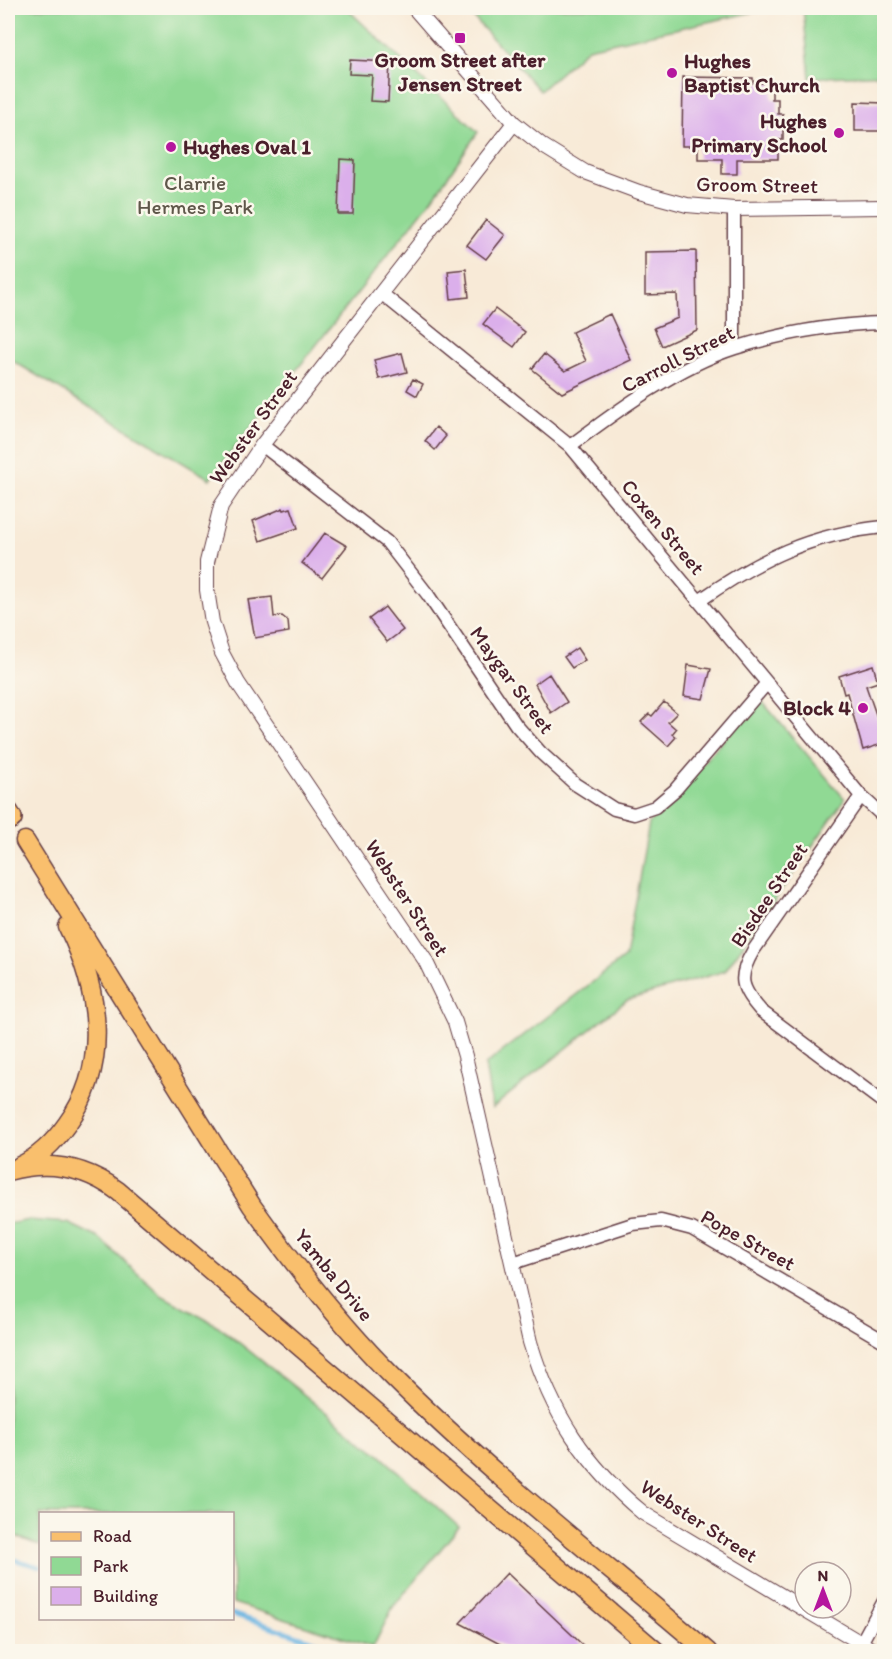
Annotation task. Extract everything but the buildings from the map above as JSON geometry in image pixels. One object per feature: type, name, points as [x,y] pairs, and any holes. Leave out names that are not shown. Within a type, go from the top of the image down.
[{"type":"main road","points":[[8,1171],[36,1157],[70,1120],[91,1075],[96,1042],[95,1013],[83,963],[25,841],[9,815]]},
{"type":"main road","name":"Yamba Drive","points":[[25,841],[252,1206],[290,1259],[345,1325],[393,1377],[449,1430],[708,1652]]},
{"type":"main road","points":[[8,1171],[33,1166],[69,1167],[101,1179],[118,1191],[656,1651]]},
{"type":"street","name":"Groom Street","points":[[414,8],[514,123],[543,147],[585,172],[687,205],[734,209],[885,207]]},
{"type":"street","name":"Webster Street","points":[[514,123],[262,445],[221,506],[212,533],[207,562],[207,590],[212,622],[222,653],[237,683],[425,960],[442,992],[455,1022],[465,1056],[540,1376],[578,1446],[611,1486],[643,1513],[876,1652]]},
{"type":"street","points":[[734,209],[734,348]]},
{"type":"street","name":"Coxen Street","points":[[381,293],[570,446],[861,796],[885,817]]},
{"type":"street","name":"Carroll Street","points":[[570,446],[655,387],[734,348],[833,327],[885,323]]},
{"type":"street","name":"Maygar Street","points":[[262,445],[387,542],[428,596],[516,725],[575,784],[614,809],[634,814],[655,807],[675,790],[767,683]]},
{"type":"street","points":[[699,601],[741,572],[780,552],[813,540],[857,530],[885,527]]},
{"type":"street","name":"Bisdee Street","points":[[861,796],[753,951],[742,969],[742,982],[749,997],[761,1011],[885,1103]]},
{"type":"street","name":"Pope Street","points":[[513,1263],[633,1224],[661,1221],[692,1229],[885,1341]]},
{"type":"street","points":[[861,1643],[885,1601]]},
{"type":"green space","name":"Clarrie Hermes Park","points":[[8,8],[346,8],[478,132],[433,198],[210,479],[8,358]]},
{"type":"green space","points":[[465,8],[772,8],[588,48],[540,91]]},
{"type":"green space","points":[[803,8],[884,8],[884,74],[810,78]]},
{"type":"green space","points":[[760,699],[845,799],[725,971],[627,1000],[492,1108],[485,1065],[625,957],[649,823]]},
{"type":"green space","points":[[29,1220],[68,1223],[99,1238],[161,1295],[218,1326],[381,1456],[459,1527],[393,1607],[373,1647],[234,1603],[234,1512],[39,1512],[39,1546],[8,1533],[8,1224]]},
{"type":"waterway","points":[[8,1558],[39,1567]]},
{"type":"waterway","points":[[234,1615],[347,1652]]},
{"type":"place","name":"Groom Street after Jensen Street","points":[[460,38]]},
{"type":"place","name":"Hughes Baptist Church","points":[[672,73]]},
{"type":"place","name":"Hughes Primary School","points":[[839,133]]},
{"type":"place","name":"Hughes Oval 1","points":[[171,147]]},
{"type":"place","name":"Block 4","points":[[863,708]]}]
